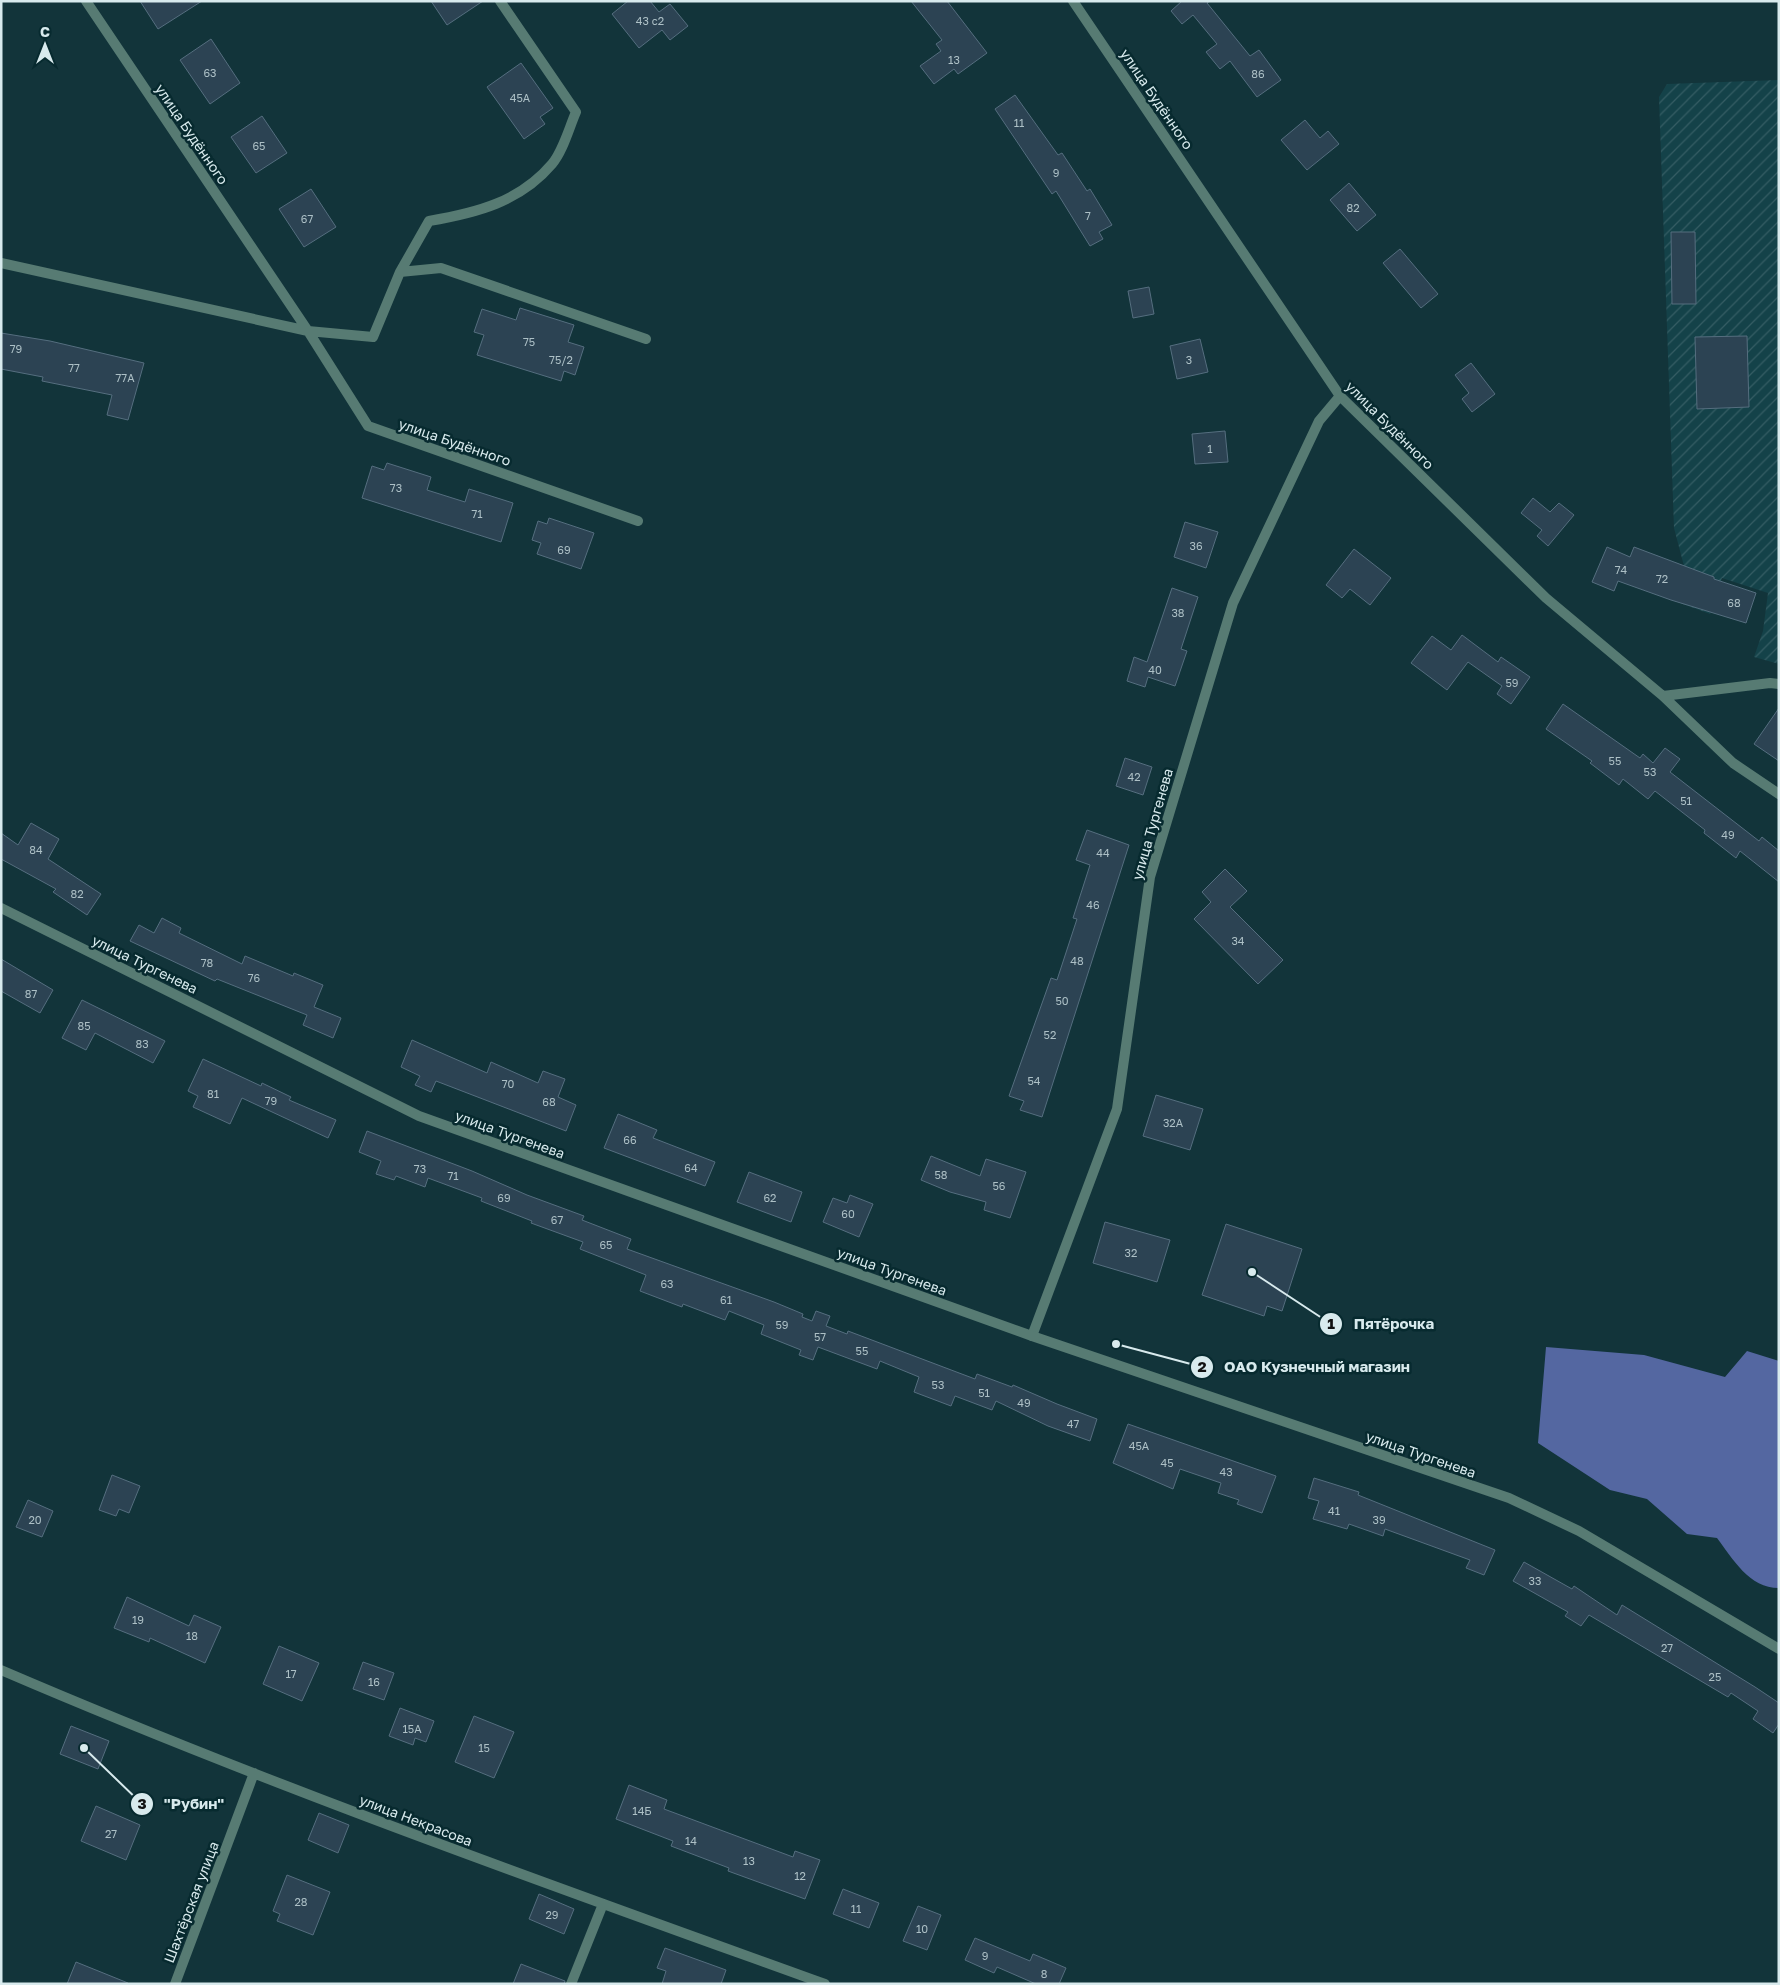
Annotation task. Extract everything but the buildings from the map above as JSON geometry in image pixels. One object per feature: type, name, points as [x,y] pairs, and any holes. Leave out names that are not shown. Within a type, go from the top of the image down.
[{"type":"street","name":"улица Будённого","points":[[86,1],[308,331],[368,426],[638,521]]},
{"type":"street","points":[[1,263],[308,331],[373,337],[400,272],[429,221],[469,214],[520,194],[553,163],[576,112],[500,1]]},
{"type":"street","name":"улица Будённого","points":[[1073,1],[1340,396],[1546,598],[1663,696],[1733,763],[1779,794]]},
{"type":"street","points":[[400,272],[441,268],[646,339]]},
{"type":"street","name":"улица Тургенева","points":[[1032,1336],[1117,1110],[1150,877],[1233,603],[1319,421],[1340,396]]},
{"type":"street","points":[[1663,696],[1770,682],[1779,684]]},
{"type":"street","name":"улица Тургенева","points":[[1,908],[419,1116],[1032,1336],[1508,1498],[1579,1531],[1779,1649]]},
{"type":"street","name":"улица Некрасова","points":[[1,1670],[146,1732],[603,1904],[825,1984]]},
{"type":"street","name":"Шахтёрская улица","points":[[175,1984],[254,1773]]},
{"type":"street","points":[[571,1984],[603,1904]]},
{"type":"shaded area","points":[[1779,80],[1779,664],[1754,657],[1763,631],[1768,593],[1722,578],[1710,614],[1672,600],[1684,566],[1674,528],[1659,97],[1667,84]]},
{"type":"water","points":[[1546,1347],[1644,1355],[1725,1377],[1747,1351],[1779,1361],[1779,1588],[1768,1587],[1750,1578],[1717,1538],[1687,1534],[1647,1499],[1610,1490],[1538,1443]]},
{"type":"place","name":"Пятёрочка","points":[[1252,1272]]},
{"type":"place","name":"ОАО Кузнечный магазин","points":[[1116,1344]]},
{"type":"place","name":"\"Рубин\"","points":[[84,1748]]}]
